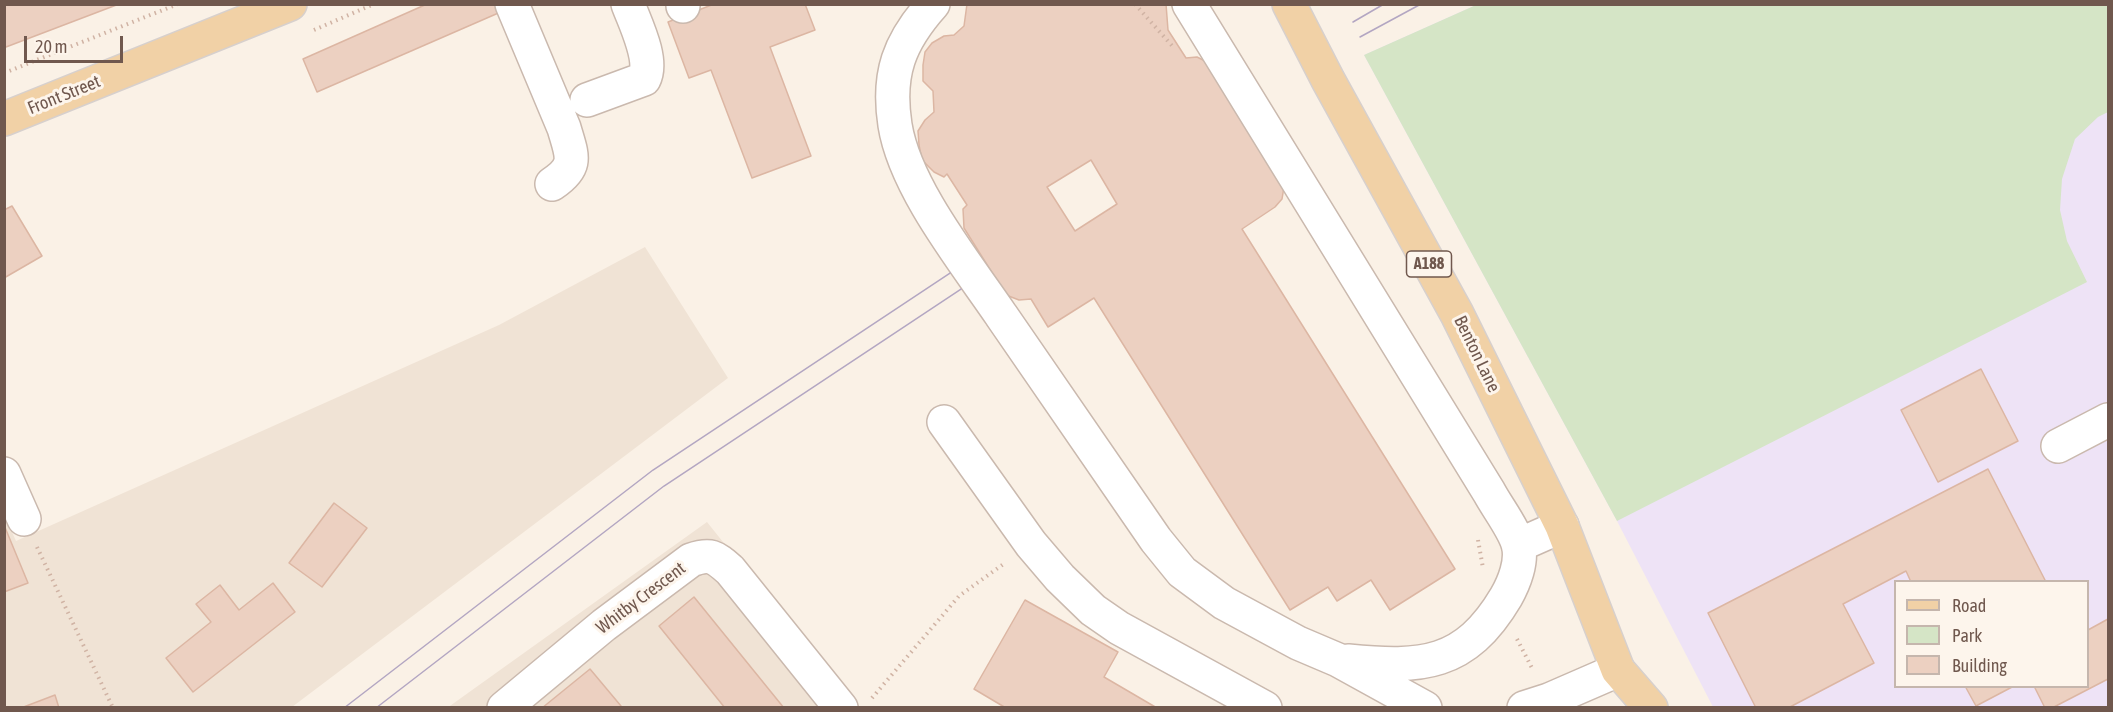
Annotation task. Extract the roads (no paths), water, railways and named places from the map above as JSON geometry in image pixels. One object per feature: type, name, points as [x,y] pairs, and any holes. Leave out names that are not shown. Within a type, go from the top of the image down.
[{"type":"main road","name":"Front Street","points":[[4,119],[290,4]]},
{"type":"main road","name":"Benton Lane","points":[[1289,4],[1328,80],[1457,314],[1562,526],[1618,670],[1651,708]]},
{"type":"street","points":[[513,4],[570,147],[572,162],[567,174],[552,184]]},
{"type":"street","points":[[587,100],[644,79],[647,72],[643,44],[628,4]]},
{"type":"street","points":[[933,4],[911,32],[901,50],[893,87],[893,106],[906,164],[951,243],[1156,540],[1182,572],[1207,591],[1298,643],[1338,660],[1424,707]]},
{"type":"street","points":[[1189,4],[1489,492],[1519,545],[1515,579],[1509,592],[1488,623],[1458,649],[1442,658],[1404,665],[1338,660]]},
{"type":"street","points":[[2058,446],[2109,420]]},
{"type":"street","points":[[944,422],[1031,544],[1060,578],[1085,602],[1119,628],[1265,708]]},
{"type":"street","points":[[4,474],[24,519]]},
{"type":"street","points":[[1519,545],[1562,526]]},
{"type":"street","name":"Whitby Crescent","points":[[504,708],[604,625],[691,560],[704,555],[715,558],[730,570],[856,703]]},
{"type":"street","points":[[1524,708],[1549,700],[1618,670]]},
{"type":"tram line","points":[[1353,22],[1384,4]]},
{"type":"tram line","points":[[1360,37],[1421,4]]},
{"type":"tram line","points":[[344,708],[653,470],[950,273]]},
{"type":"tram line","points":[[376,708],[664,486],[961,289]]}]
